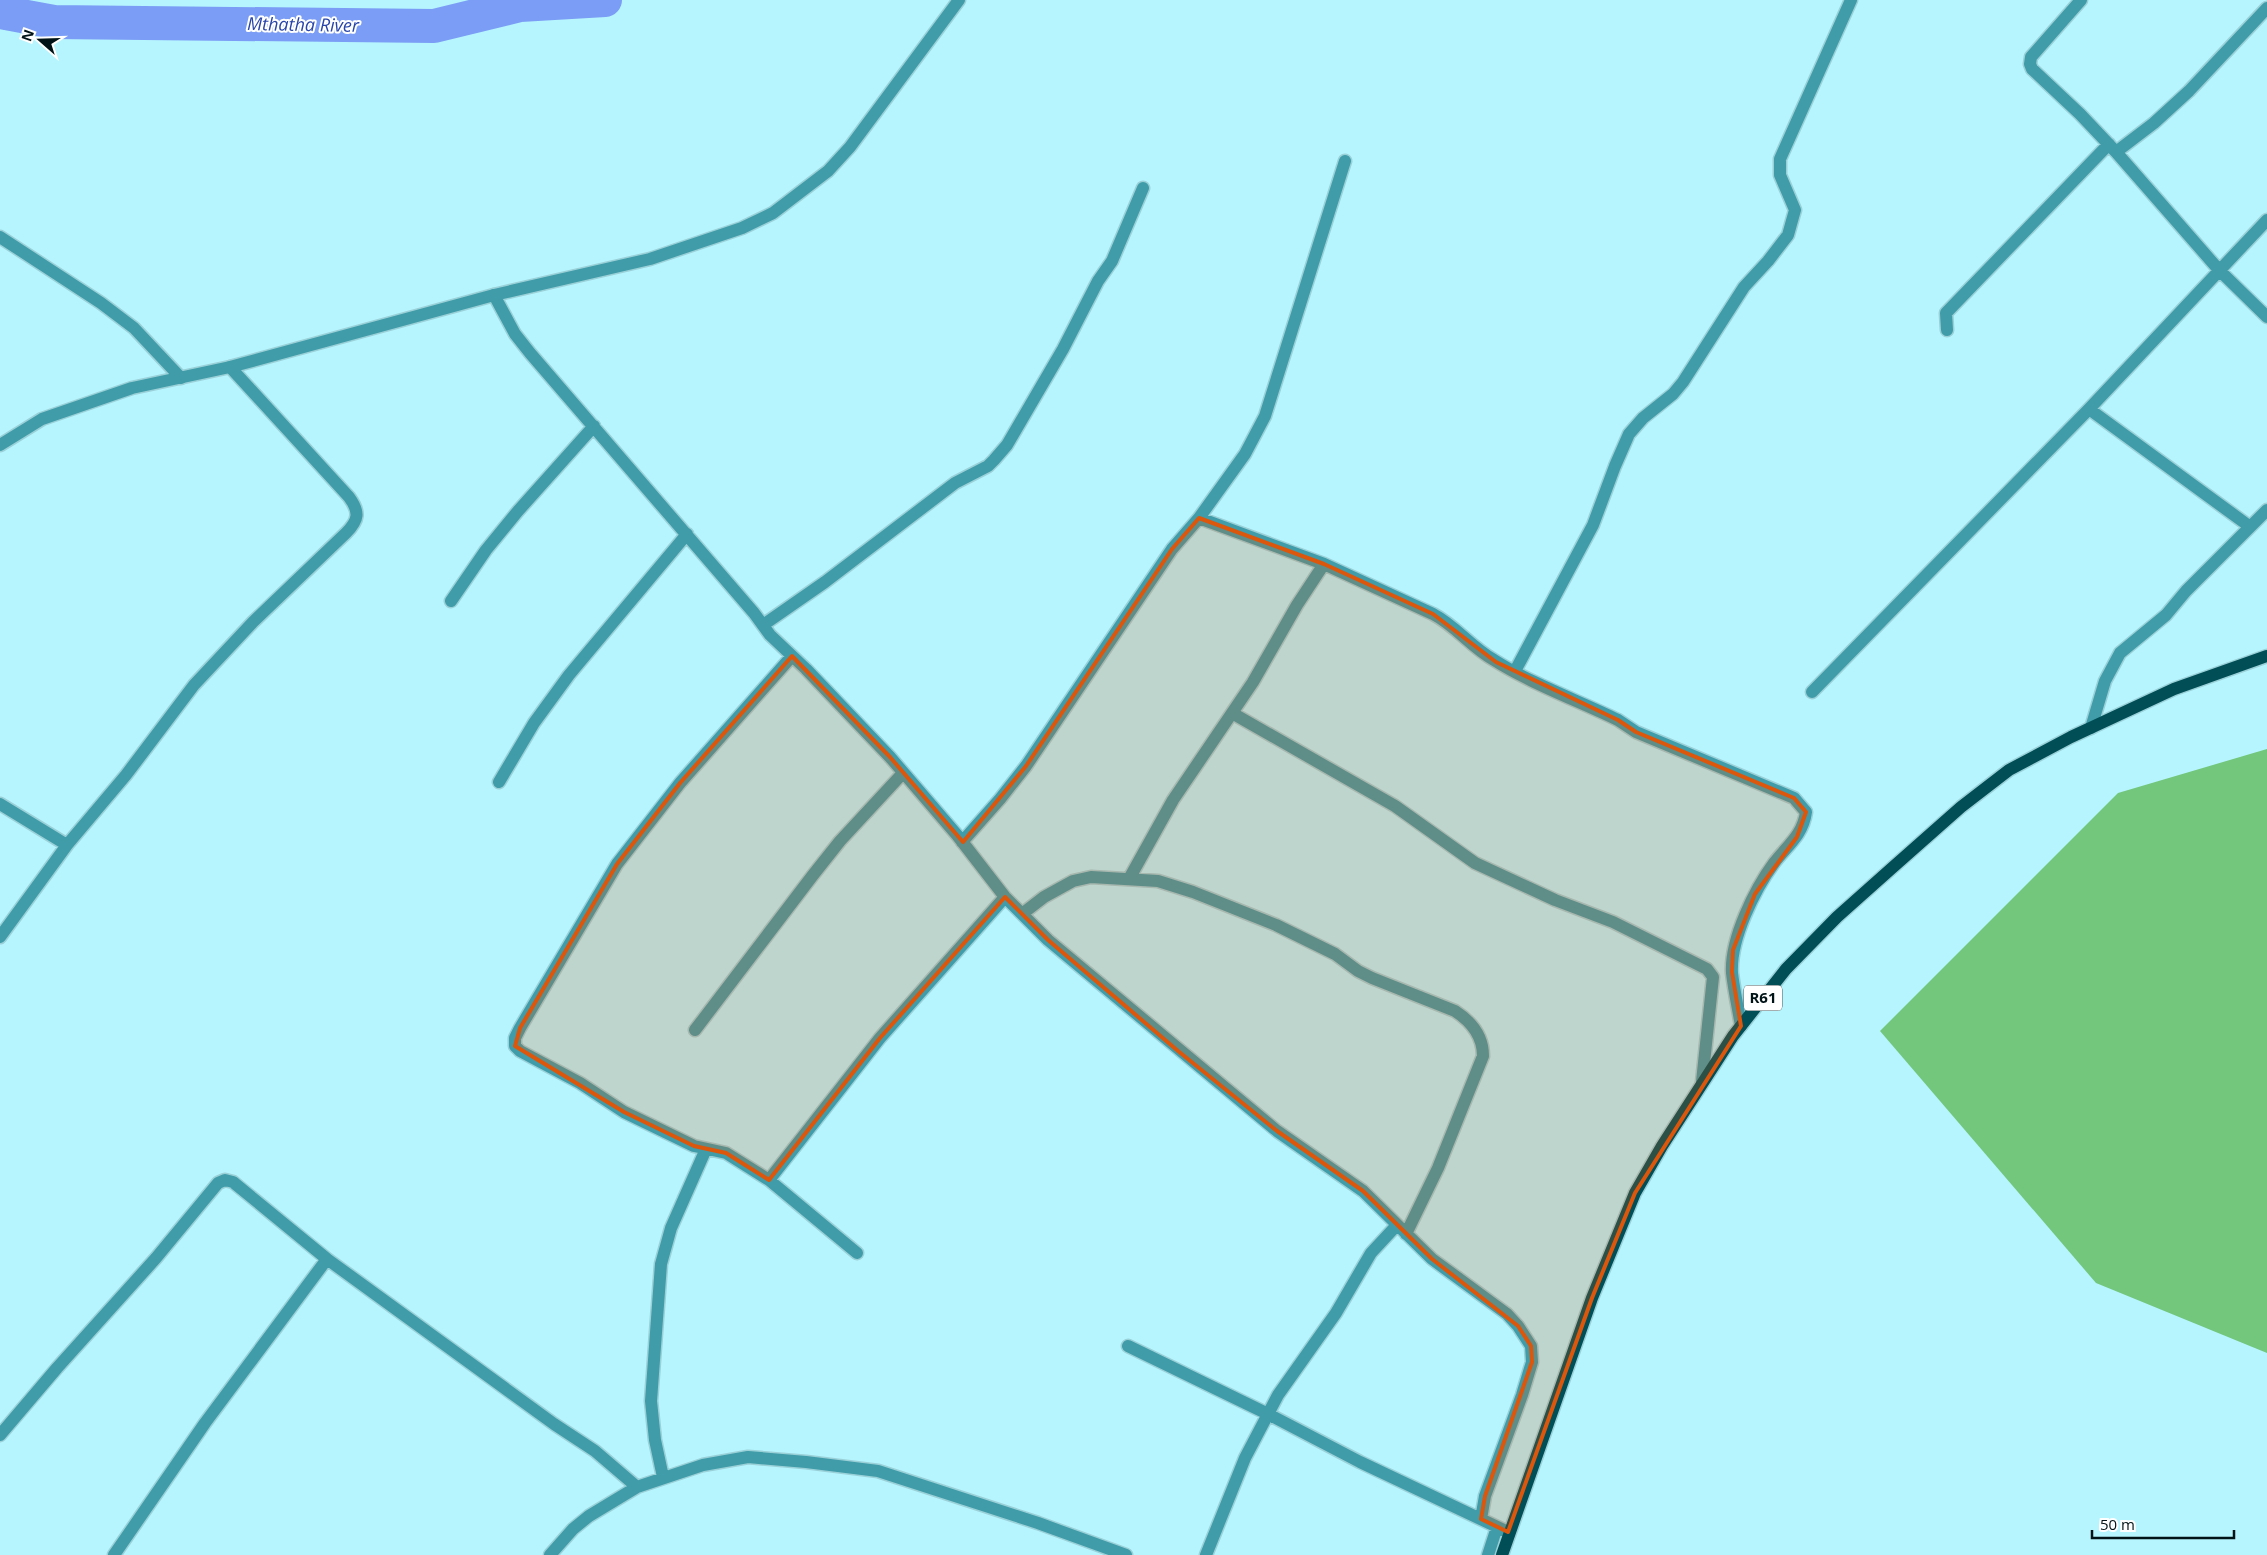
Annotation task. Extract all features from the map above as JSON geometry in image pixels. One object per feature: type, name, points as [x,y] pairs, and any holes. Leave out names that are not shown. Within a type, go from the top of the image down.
[{"type":"main road","name":"R61","points":[[1502,1555],[1503,1529],[1592,1298],[1635,1193],[1702,1082],[1741,1026],[1786,969],[1837,917],[1961,807],[2009,770],[2091,728],[2174,689],[2267,656]]},
{"type":"street","points":[[0,445],[42,419],[132,388],[230,367],[494,295],[650,259],[702,243],[773,213],[828,171],[850,147],[959,0]]},
{"type":"street","points":[[1515,671],[1593,525],[1629,434],[1643,418],[1673,394],[1683,382],[1744,287],[1768,261],[1788,235],[1795,210],[1780,176],[1780,160],[1851,0]]},
{"type":"street","points":[[2082,0],[2038,48],[2031,57],[2030,64],[2041,78],[2113,148],[2219,270],[2267,317]]},
{"type":"street","points":[[1947,330],[1946,313],[2113,148],[2154,123],[2190,91],[2267,8]]},
{"type":"street","points":[[962,842],[1026,766],[1172,549],[1199,518],[1245,454],[1265,416],[1278,380],[1291,327],[1345,161]]},
{"type":"street","points":[[763,625],[825,582],[955,483],[988,466],[994,460],[1007,445],[1063,349],[1098,281],[1112,261],[1143,188]]},
{"type":"street","points":[[1812,692],[2089,409],[2267,220]]},
{"type":"street","points":[[2,242],[101,303],[127,323],[181,378]]},
{"type":"street","points":[[494,295],[515,334],[651,496],[687,534],[770,635],[903,773],[962,842],[1005,897],[1048,940],[1178,1051],[1277,1131],[1363,1191],[1432,1259],[1507,1314],[1531,1346],[1532,1362],[1485,1496],[1481,1519]]},
{"type":"street","points":[[0,938],[67,845],[126,775],[194,686],[223,653],[305,570],[346,533],[358,518],[357,509],[349,497],[230,367]]},
{"type":"street","points":[[2089,409],[2249,526]]},
{"type":"street","points":[[451,601],[486,550],[594,426]]},
{"type":"street","points":[[2091,728],[2105,682],[2120,653],[2166,615],[2186,591],[2267,510]]},
{"type":"street","points":[[1199,518],[1324,564],[1449,623],[1484,654],[1515,671],[1618,720],[1636,732],[1794,798],[1806,812],[1804,825],[1774,863],[1755,894],[1734,950],[1732,972],[1741,1026]]},
{"type":"street","points":[[499,782],[534,723],[569,675],[687,534]]},
{"type":"street","points":[[1128,879],[1168,808],[1232,713],[1324,564]]},
{"type":"street","points":[[792,656],[680,783],[622,857],[579,926],[515,1038],[515,1046],[520,1051],[580,1083],[605,1101],[694,1146],[726,1153],[769,1180],[857,1253]]},
{"type":"street","points":[[1232,713],[1395,806],[1458,851],[1495,874],[1613,922],[1707,969],[1713,977],[1702,1082]]},
{"type":"street","points":[[695,1030],[835,848],[903,773]]},
{"type":"street","points":[[0,804],[67,845]]},
{"type":"street","points":[[1022,914],[1044,897],[1073,881],[1091,877],[1158,881],[1178,886],[1276,924],[1335,954],[1358,971],[1372,978],[1455,1011],[1473,1026],[1483,1046],[1483,1056],[1438,1168],[1406,1234]]},
{"type":"street","points":[[769,1180],[880,1038],[1005,897]]},
{"type":"street","points":[[663,1477],[655,1440],[651,1401],[662,1264],[671,1228],[706,1149]]},
{"type":"street","points":[[0,1435],[57,1368],[156,1258],[218,1183],[225,1180],[233,1182],[327,1259],[554,1424],[595,1451],[637,1487]]},
{"type":"street","points":[[1206,1555],[1245,1458],[1278,1395],[1336,1313],[1371,1252],[1396,1225]]},
{"type":"street","points":[[114,1555],[205,1423],[327,1259]]},
{"type":"street","points":[[1128,1346],[1268,1414],[1360,1462],[1503,1529],[1488,1555]]},
{"type":"street","points":[[550,1555],[573,1528],[588,1516],[637,1487],[703,1465],[748,1457],[878,1471],[1038,1523],[1126,1555]]},
{"type":"highlighted area","points":[[1199,518],[1324,564],[1433,614],[1496,662],[1618,720],[1636,732],[1794,798],[1806,812],[1797,837],[1755,894],[1733,950],[1732,972],[1741,1026],[1635,1193],[1592,1298],[1508,1532],[1481,1519],[1485,1496],[1532,1362],[1531,1346],[1518,1326],[1432,1259],[1363,1191],[1277,1131],[1178,1051],[1048,940],[1005,897],[880,1038],[769,1180],[726,1153],[694,1146],[624,1112],[515,1046],[520,1028],[617,864],[680,783],[792,656],[890,757],[963,842],[1026,766],[1172,549]]},
{"type":"green space","points":[[2267,749],[2267,1353],[2096,1283],[1880,1031],[2118,793]]},
{"type":"waterway","name":"Mthatha River","points":[[0,12],[54,22],[434,26],[520,5],[605,0]]}]
